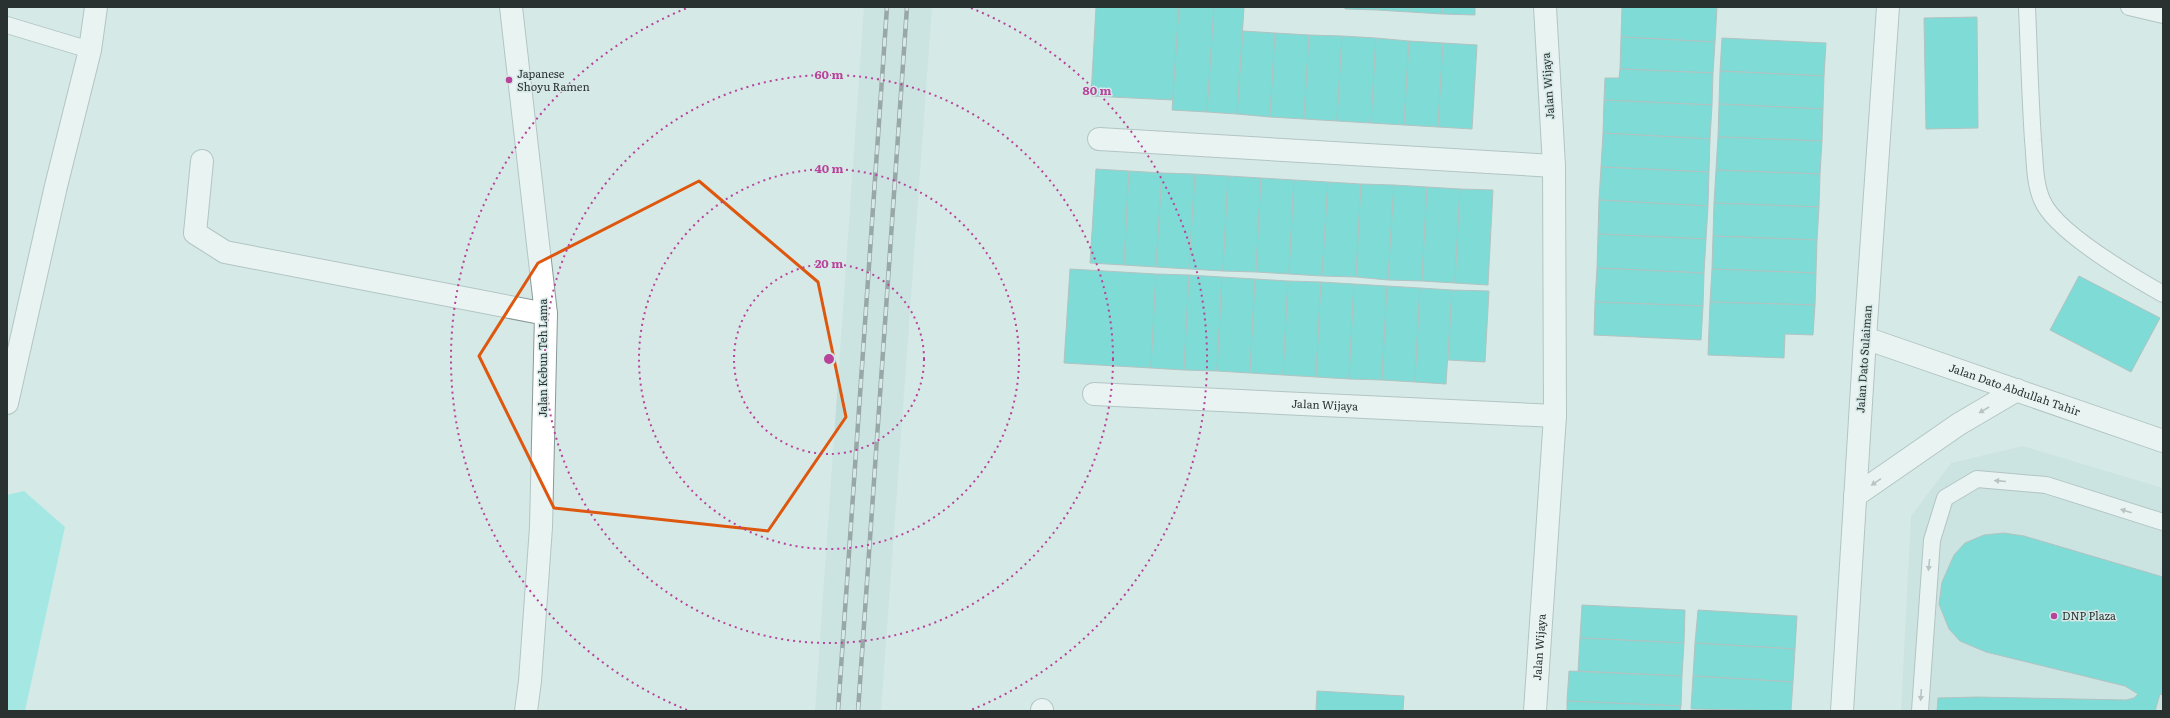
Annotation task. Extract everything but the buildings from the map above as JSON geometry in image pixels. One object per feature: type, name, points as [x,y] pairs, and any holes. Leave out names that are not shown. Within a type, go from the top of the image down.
[{"type":"street","points":[[7,403],[56,186],[90,50],[96,7]]},
{"type":"street","name":"Jalan Kebun Teh Lama","points":[[511,7],[546,314],[541,527],[530,681],[526,711]]},
{"type":"street","name":"Jalan Wijaya","points":[[1535,711],[1555,416],[1554,166],[1545,7]]},
{"type":"street","name":"Jalan Dato Sulaiman","points":[[1842,711],[1865,338],[1888,7]]},
{"type":"street","points":[[1099,138],[1554,166]]},
{"type":"street","points":[[202,161],[195,233],[225,252],[546,314]]},
{"type":"street","name":"Jalan Dato Abdullah Tahir","points":[[1865,338],[2163,441]]},
{"type":"street","points":[[1855,496],[1959,424],[2017,390]]},
{"type":"street","name":"Jalan Wijaya","points":[[1094,394],[1555,416]]},
{"type":"lane","points":[[2027,7],[2034,155],[2042,200],[2053,217],[2077,238],[2121,270],[2163,294]]},
{"type":"lane","points":[[2129,7],[2163,16]]},
{"type":"lane","points":[[7,25],[90,50]]},
{"type":"lane","points":[[2163,436],[2163,441]]},
{"type":"lane","points":[[1920,711],[1932,540],[1944,498],[1977,479],[2046,485],[2163,522]]},
{"type":"highlighted area","points":[[699,181],[818,282],[846,417],[768,531],[554,508],[479,356],[538,263]]},
{"type":"shaded area","points":[[864,7],[932,7],[881,711],[815,711]]},
{"type":"shaded area","points":[[2023,446],[2163,488],[2163,711],[1901,711],[1911,516],[1951,463]]},
{"type":"shaded area","points":[[24,491],[65,527],[25,711],[7,711],[7,495]]},
{"type":"railway","points":[[838,711],[887,7]]},
{"type":"railway","points":[[858,711],[907,7]]},
{"type":"place","name":"Japanese Shoyu Ramen","points":[[509,80]]},
{"type":"place","name":"DNP Plaza","points":[[2054,616]]}]
